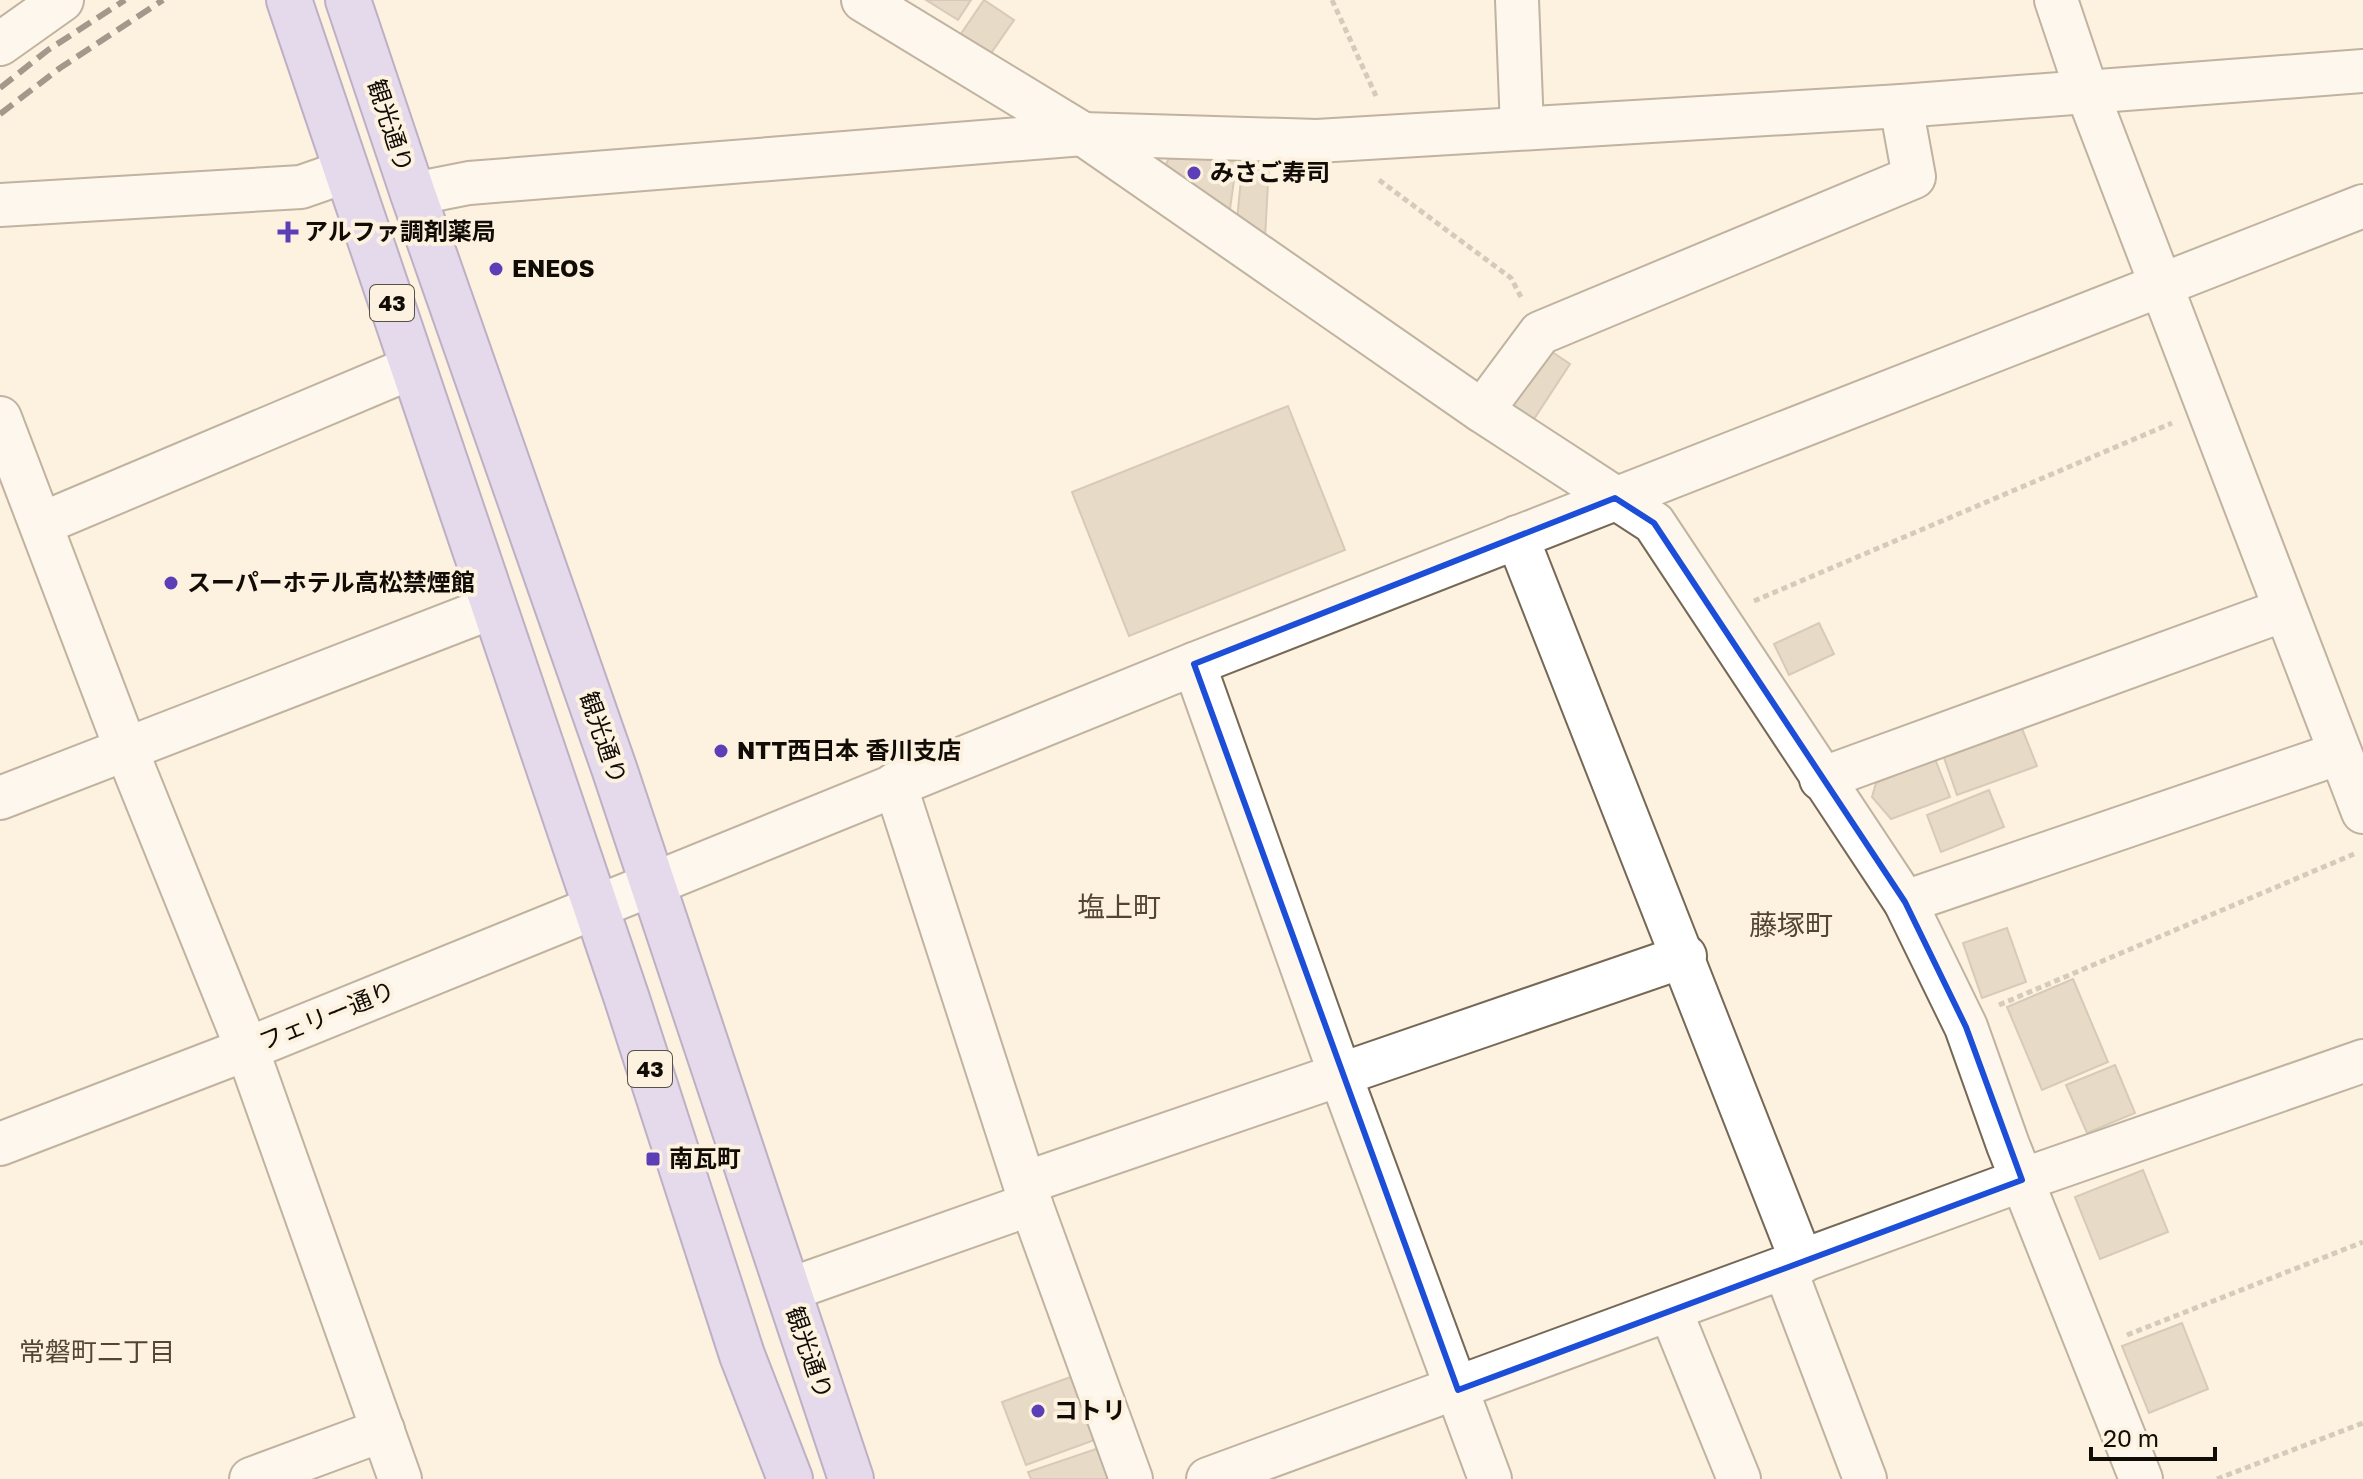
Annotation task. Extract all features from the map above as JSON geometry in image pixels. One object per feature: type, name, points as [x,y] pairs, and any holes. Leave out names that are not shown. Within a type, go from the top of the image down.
[{"type":"main road","name":"43","points":[[289,0],[595,907],[742,1355],[790,1479]]},
{"type":"main road","name":"観光通り","points":[[348,0],[653,884],[851,1479]]},
{"type":"street","points":[[0,44],[62,0]]},
{"type":"street","points":[[863,0],[1083,134],[1482,411],[1654,523],[1905,902],[1966,1027],[2022,1180],[2141,1479]]},
{"type":"street","points":[[1517,0],[1522,128]]},
{"type":"street","points":[[2056,0],[2087,92],[2363,812]]},
{"type":"street","points":[[413,194],[469,183],[1083,134],[1317,141],[1392,134],[1901,106],[2363,71]]},
{"type":"street","points":[[1482,411],[1540,333],[1914,177],[1901,106]]},
{"type":"street","points":[[0,205],[301,187],[347,171]]},
{"type":"street","name":"フェリー通り","points":[[0,1144],[247,1049],[1194,664],[2363,206]]},
{"type":"street","points":[[41,524],[413,367]]},
{"type":"street","points":[[0,418],[126,749],[247,1049],[400,1479]]},
{"type":"street","points":[[1517,537],[1685,956],[1865,1479]]},
{"type":"street","points":[[0,798],[493,607]]},
{"type":"street","points":[[1821,779],[2284,610]]},
{"type":"street","points":[[1194,664],[1341,1077],[1490,1479]]},
{"type":"street","points":[[1905,902],[2340,753]]},
{"type":"street","points":[[895,784],[1028,1194],[1131,1479]]},
{"type":"street","points":[[788,1290],[1028,1194],[1341,1077],[1685,956]]},
{"type":"street","points":[[1208,1479],[1671,1312],[2022,1180],[2363,1061]]},
{"type":"street","points":[[1671,1312],[1739,1479]]},
{"type":"street","points":[[251,1479],[383,1430]]},
{"type":"path","points":[[1332,0],[1392,134]]},
{"type":"path","points":[[1317,141],[1383,182],[1511,278],[1540,333]]},
{"type":"path","points":[[1716,617],[2209,408]]},
{"type":"path","points":[[1990,1008],[2363,850]]},
{"type":"path","points":[[2089,1350],[2363,1242]]},
{"type":"path","points":[[2217,1479],[2363,1423]]},
{"type":"highlighted area","points":[[1615,498],[1654,523],[1905,902],[1966,1027],[2022,1180],[1458,1390],[1194,664]]},
{"type":"building","points":[[926,0],[971,0],[958,20]]},
{"type":"building","points":[[984,0],[1014,20],[987,59],[958,38]]},
{"type":"building","points":[[1169,158],[1237,159],[1230,209],[1217,210],[1160,176]]},
{"type":"building","points":[[1243,159],[1269,164],[1265,238],[1237,220]]},
{"type":"building","points":[[1536,341],[1570,364],[1534,419],[1500,396]]},
{"type":"building","points":[[1288,406],[1345,550],[1129,636],[1072,492]]},
{"type":"building","points":[[1819,623],[1834,654],[1789,675],[1774,644]]},
{"type":"building","points":[[2021,726],[2037,766],[1957,795],[1943,755]]},
{"type":"building","points":[[1935,759],[1950,797],[1891,819],[1872,797],[1876,783]]},
{"type":"building","points":[[1989,790],[2004,827],[1941,852],[1927,815]]},
{"type":"building","points":[[2007,928],[2026,982],[1982,998],[1963,943]]},
{"type":"building","points":[[2073,979],[2108,1062],[2042,1090],[2007,1007]]},
{"type":"building","points":[[2115,1065],[2135,1113],[2087,1133],[2066,1085]]},
{"type":"building","points":[[2143,1170],[2168,1232],[2100,1259],[2075,1197]]},
{"type":"building","points":[[2182,1323],[2208,1389],[2149,1413],[2122,1346]]},
{"type":"building","points":[[1076,1375],[1100,1438],[1026,1465],[1002,1402]]},
{"type":"building","points":[[1099,1448],[1110,1479],[1031,1479],[1028,1472]]},
{"type":"railway","points":[[0,88],[48,50],[125,0]]},
{"type":"railway","points":[[0,114],[60,68],[163,0]]},
{"type":"place","name":"みさご寿司","points":[[1194,173]]},
{"type":"place","name":"アルファ調剤薬局","points":[[288,232]]},
{"type":"place","name":"ENEOS","points":[[496,269]]},
{"type":"place","name":"スーパーホテル高松禁煙館","points":[[171,583]]},
{"type":"place","name":"NTT西日本 香川支店","points":[[721,751]]},
{"type":"place","name":"南瓦町","points":[[653,1159]]},
{"type":"place","name":"コトリ","points":[[1038,1411]]},
{"type":"district","name":"塩上町","points":[[1119,907]]},
{"type":"district","name":"藤塚町","points":[[1791,925]]},
{"type":"district","name":"常磐町二丁目","points":[[97,1352]]}]
